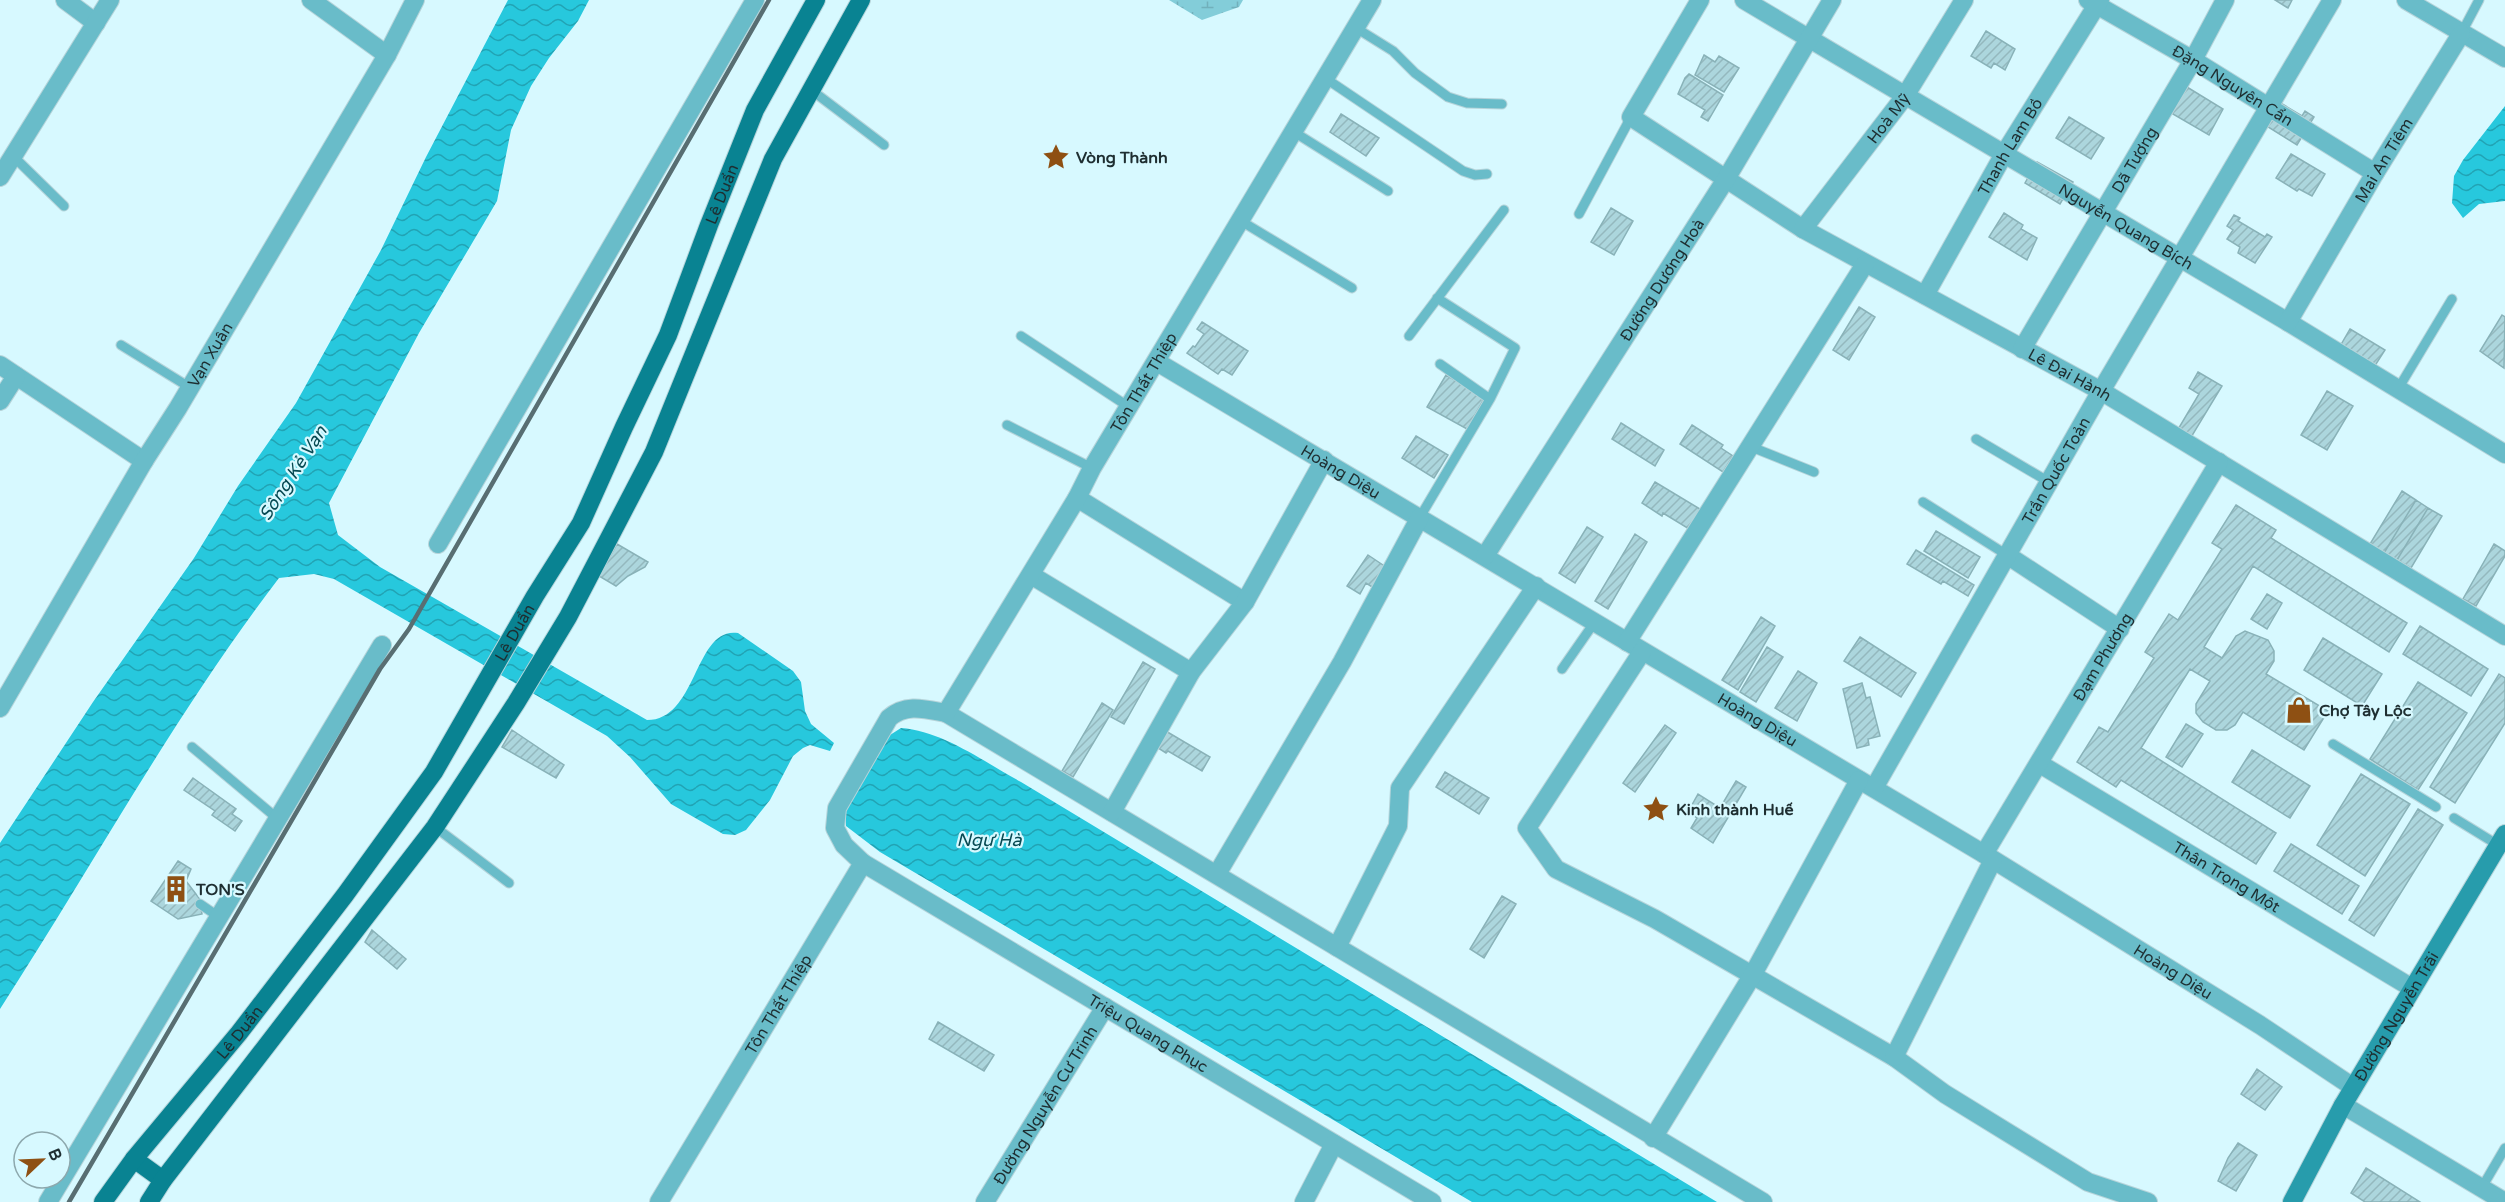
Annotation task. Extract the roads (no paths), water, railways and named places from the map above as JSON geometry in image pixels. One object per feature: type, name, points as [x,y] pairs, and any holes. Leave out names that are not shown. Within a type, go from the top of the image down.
[{"type":"main road","name":"Lê Duẩn","points":[[102,1202],[134,1159],[240,1033],[345,895],[434,772],[535,596],[582,523],[668,335],[755,110],[816,0]]},
{"type":"main road","name":"Lê Duẩn","points":[[149,1202],[163,1180],[435,827],[516,703],[568,617],[654,452],[773,159],[861,0]]},
{"type":"main road","name":"Đường Nguyễn Trãi","points":[[2292,1202],[2343,1105],[2502,839]]},
{"type":"main road","points":[[134,1159],[163,1180]]},
{"type":"street","points":[[65,0],[96,23]]},
{"type":"street","points":[[0,177],[110,0]]},
{"type":"street","points":[[311,0],[387,55]]},
{"type":"street","name":"Vạn Xuân","points":[[0,708],[144,461],[178,408],[387,55],[415,0]]},
{"type":"street","points":[[438,544],[755,0]]},
{"type":"street","name":"Tôn Thất Thiệp","points":[[946,713],[1077,498],[1092,468],[1372,0]]},
{"type":"street","points":[[1632,117],[1700,0]]},
{"type":"street","name":"Nguyễn Quang Bích","points":[[1744,0],[2289,322],[2505,454]]},
{"type":"street","name":"Đường Dương Hoà","points":[[1485,556],[1726,179],[1832,0]]},
{"type":"street","name":"Hoà Mỹ","points":[[1803,229],[1905,96],[1964,0]]},
{"type":"street","name":"Dã Tượng","points":[[2022,349],[2193,60],[2225,0]]},
{"type":"street","name":"Trần Quốc Toản","points":[[1653,1138],[2007,555],[2332,0]]},
{"type":"street","points":[[2406,0],[2505,58]]},
{"type":"street","name":"Đặng Nguyên Cẩn","points":[[2095,2],[2270,106],[2375,173]]},
{"type":"street","name":"Thanh Lam Bồ","points":[[1925,295],[2004,154],[2095,2]]},
{"type":"street","name":"Mai An Tiêm","points":[[2289,322],[2375,173],[2461,34]]},
{"type":"street","name":"Lê Đại Hành","points":[[1632,117],[1803,229],[2102,391],[2505,636]]},
{"type":"street","points":[[1627,642],[1865,264]]},
{"type":"street","name":"Hoàng Diệu","points":[[1157,362],[1989,857],[2260,1025],[2354,1087]]},
{"type":"street","points":[[0,365],[144,461]]},
{"type":"street","points":[[0,401],[16,376]]},
{"type":"street","points":[[1112,812],[1191,672],[1245,602],[1324,460]]},
{"type":"street","name":"Đạm Phương","points":[[1894,1058],[1989,857],[2040,764],[2219,462]]},
{"type":"street","points":[[1077,498],[1245,602]]},
{"type":"street","points":[[1216,874],[1342,662],[1420,517]]},
{"type":"street","points":[[2007,555],[2120,629]]},
{"type":"street","points":[[1030,575],[1191,672]]},
{"type":"street","points":[[1337,947],[1398,826],[1400,788],[1536,586]]},
{"type":"street","points":[[48,1202],[382,645]]},
{"type":"street","points":[[1642,652],[1527,828],[1556,869],[1655,919],[1894,1058],[1945,1094],[2088,1182],[2148,1202]]},
{"type":"street","points":[[863,863],[844,845],[835,828],[837,808],[889,718],[899,710],[922,709],[946,713],[1762,1202]]},
{"type":"street","name":"Thân Trọng Một","points":[[2040,764],[2412,988]]},
{"type":"street","name":"Tôn Thất Thiệp","points":[[659,1202],[863,863]]},
{"type":"street","name":"Triệu Quang Phục","points":[[863,863],[1432,1202]]},
{"type":"street","name":"Đường Nguyễn Cư Trinh","points":[[985,1202],[1105,1007]]},
{"type":"street","points":[[2343,1105],[2505,1202]]},
{"type":"street","points":[[1304,1202],[1334,1144]]},
{"type":"lane","name":"Mai An Tiêm","points":[[2461,34],[2479,0]]},
{"type":"lane","points":[[1356,28],[1393,51],[1414,73],[1448,97],[1467,103],[1502,104]]},
{"type":"lane","points":[[1325,78],[1463,171],[1474,175],[1487,174]]},
{"type":"lane","points":[[810,89],[884,145]]},
{"type":"lane","points":[[1579,214],[1632,117]]},
{"type":"lane","points":[[1294,132],[1388,191]]},
{"type":"lane","points":[[13,156],[64,206]]},
{"type":"lane","points":[[1409,336],[1504,210]]},
{"type":"lane","points":[[1241,221],[1352,288]]},
{"type":"lane","points":[[1420,517],[1490,399],[1515,348],[1437,298]]},
{"type":"lane","points":[[2398,389],[2452,299]]},
{"type":"lane","points":[[1021,336],[1129,407]]},
{"type":"lane","points":[[121,345],[189,387]]},
{"type":"lane","points":[[1440,364],[1490,399]]},
{"type":"lane","points":[[1007,424],[1092,468]]},
{"type":"lane","points":[[1976,439],[2049,482]]},
{"type":"lane","points":[[1749,446],[1814,472]]},
{"type":"lane","points":[[1923,502],[2007,555]]},
{"type":"lane","points":[[1562,669],[1593,623]]},
{"type":"lane","points":[[2333,744],[2436,807]]},
{"type":"lane","points":[[192,747],[278,819]]},
{"type":"lane","points":[[2454,818],[2502,839]]},
{"type":"lane","points":[[435,827],[509,883]]},
{"type":"lane","points":[[200,904],[219,917]]},
{"type":"lane","points":[[2481,1189],[2505,1148]]},
{"type":"water","name":"Sông Kẻ Vạn","points":[[508,0],[589,0],[578,21],[549,58],[531,86],[511,130],[497,201],[419,333],[329,503],[338,535],[380,567],[647,720],[664,716],[677,705],[712,644],[724,635],[738,633],[793,671],[801,682],[805,711],[811,724],[834,743],[830,751],[810,745],[803,748],[793,756],[770,800],[746,830],[735,835],[723,834],[671,804],[630,757],[607,736],[334,579],[314,574],[279,578],[205,682],[135,790],[0,1009],[0,843],[93,702],[194,558],[238,486],[296,403],[381,250],[426,157]]},
{"type":"water","points":[[2505,106],[2505,201],[2479,204],[2463,218],[2452,203],[2454,176],[2463,160]]},
{"type":"water","name":"Ngự Hà","points":[[901,728],[917,730],[948,741],[978,757],[1717,1202],[1472,1202],[880,852],[846,826],[845,810],[879,751],[890,735]]},
{"type":"railway","points":[[69,1202],[380,669],[409,629],[769,0]]},
{"type":"place","name":"Vòng Thành","points":[[1056,157]]},
{"type":"place","name":"Chợ Tây Lộc","points":[[2299,710]]},
{"type":"place","name":"Kinh thành Huế","points":[[1656,809]]},
{"type":"place","name":"TON'S","points":[[176,889]]}]
